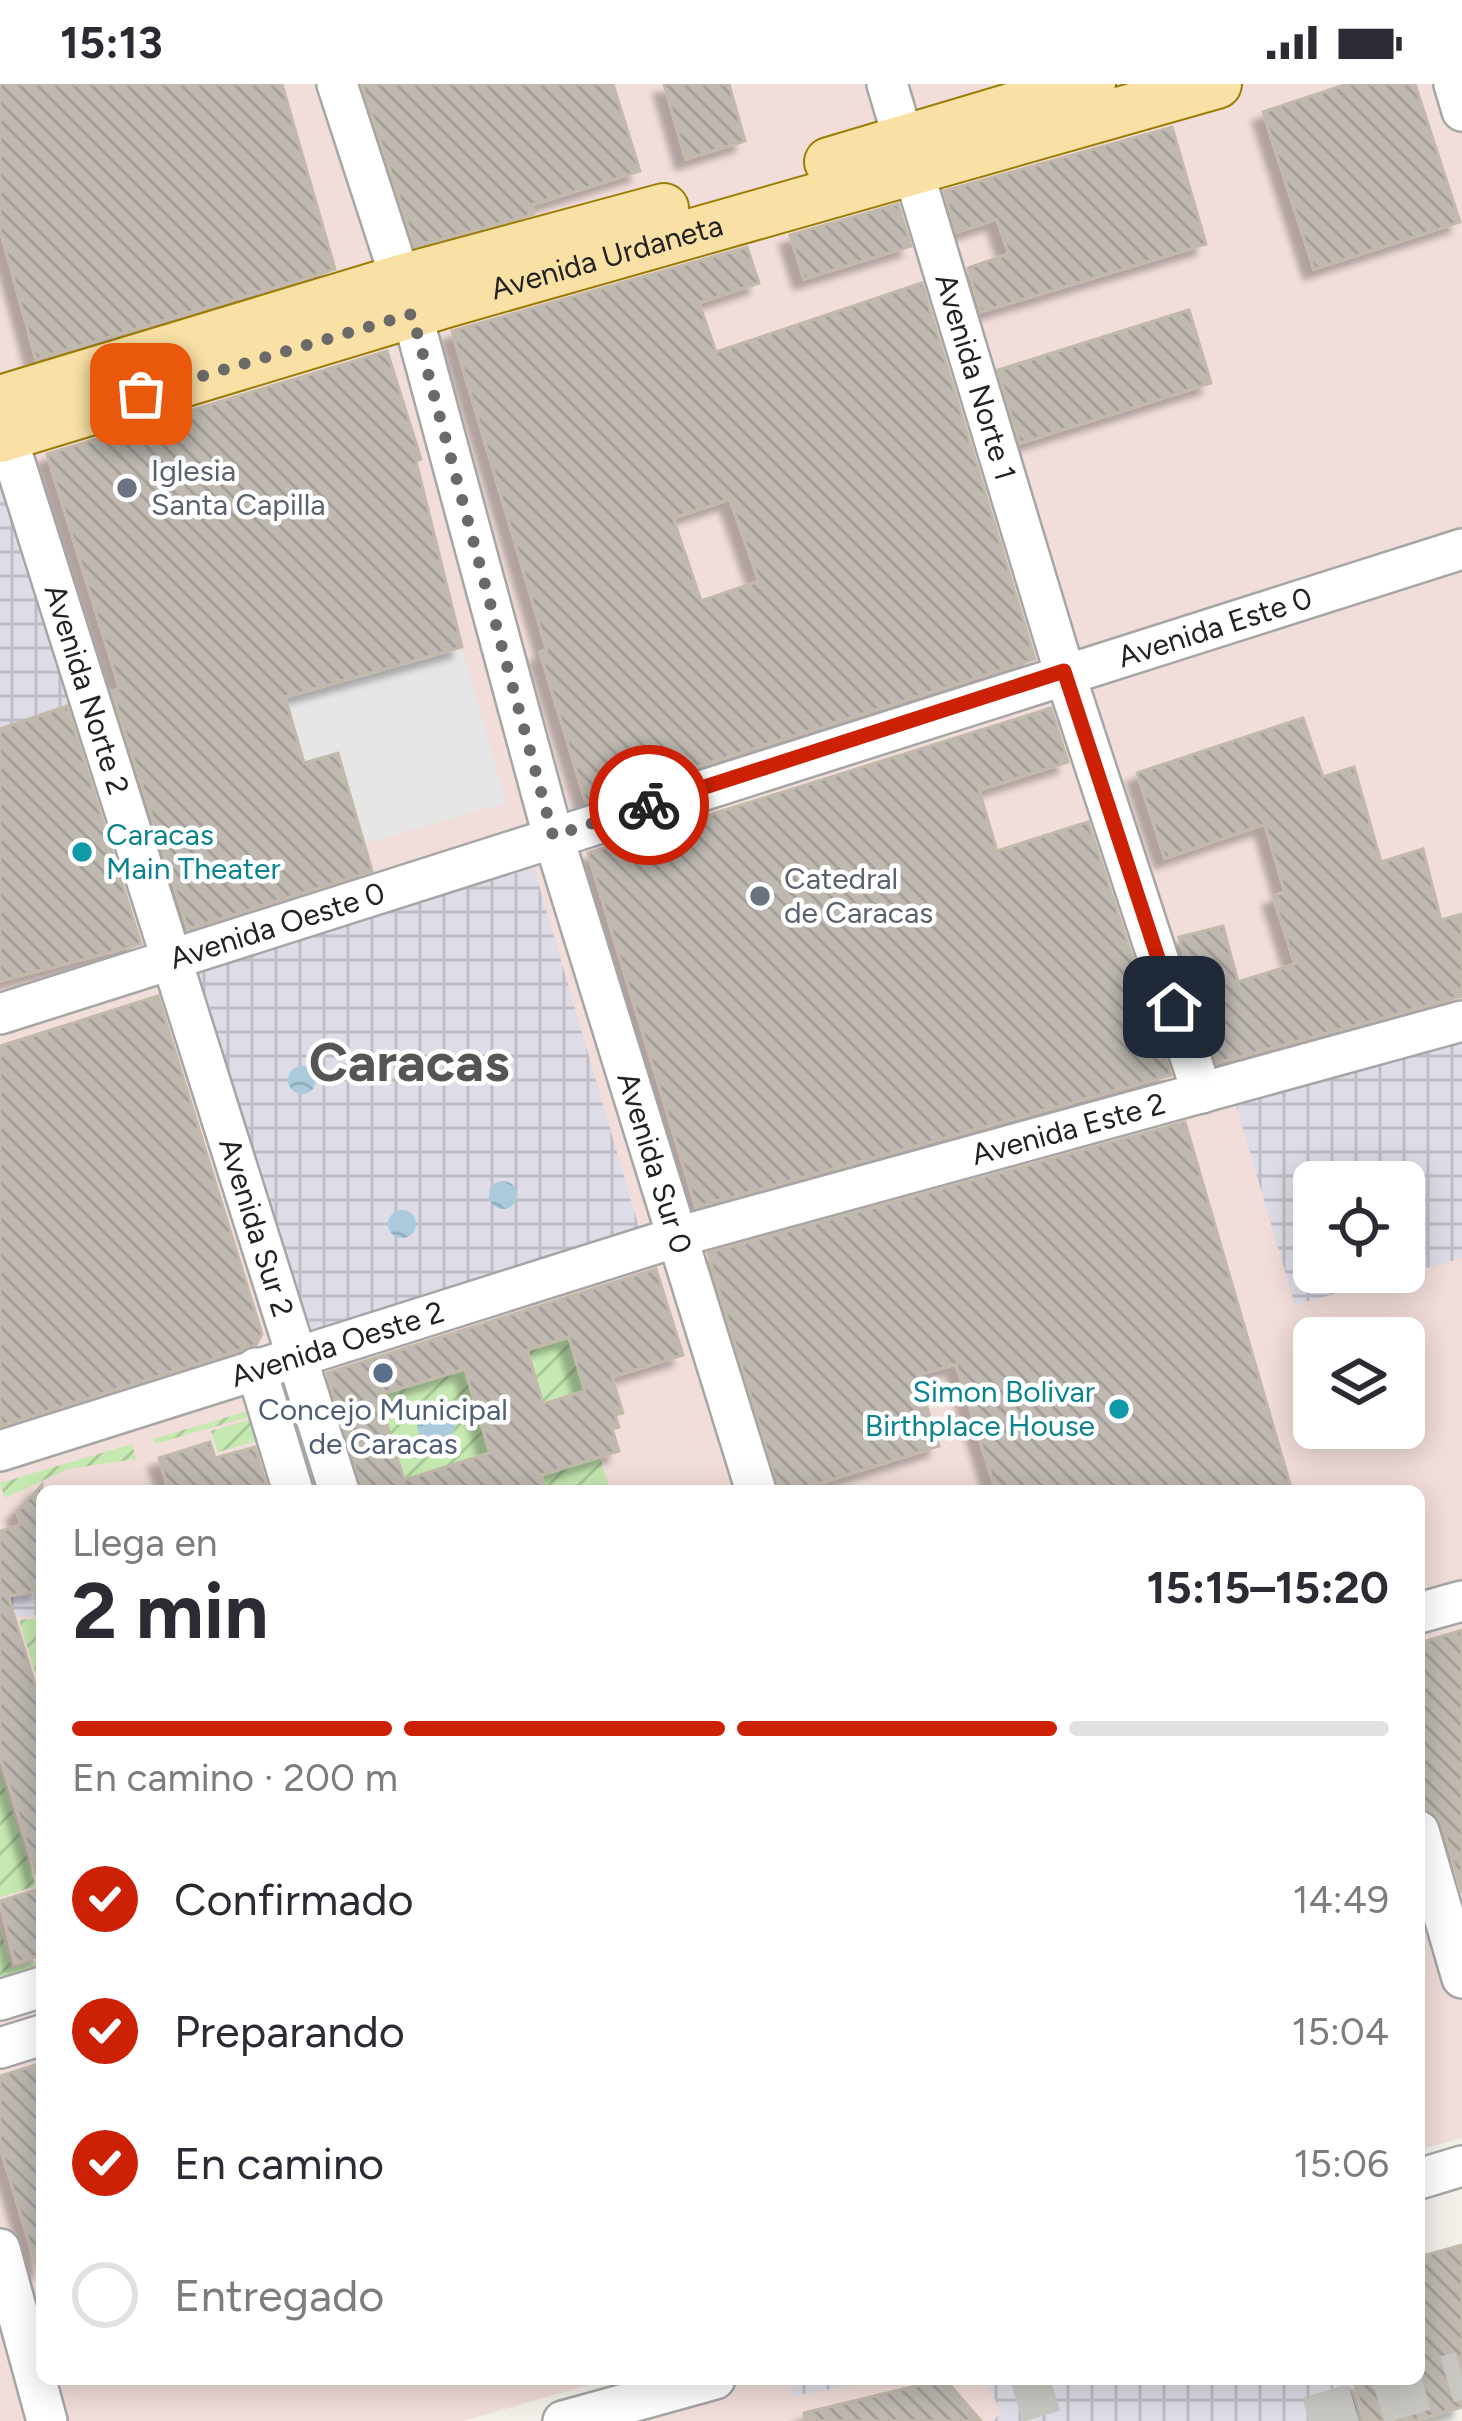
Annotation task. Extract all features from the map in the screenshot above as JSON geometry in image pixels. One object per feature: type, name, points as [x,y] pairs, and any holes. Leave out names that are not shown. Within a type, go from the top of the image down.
[{"type":"main road","name":"Avenida Urdaneta","points":[[908,157],[1091,84]]},
{"type":"main road","name":"Avenida Urdaneta","points":[[2,422],[406,296],[908,157],[1217,84]]},
{"type":"street","name":"Avenida Sur 0","points":[[338,84],[406,296],[553,836],[754,1485]]},
{"type":"street","name":"Avenida Norte 1","points":[[887,84],[1064,671],[1202,1093]]},
{"type":"street","points":[[1454,84],[1462,110]]},
{"type":"street","name":"Avenida Norte 2","points":[[2,422],[184,967]]},
{"type":"street","name":"Avenida Este 0","points":[[553,836],[1462,549]]},
{"type":"street","name":"Avenida Oeste 0","points":[[0,1014],[184,967],[553,836]]},
{"type":"street","name":"Avenida Sur 2","points":[[184,967],[294,1355],[337,1485]]},
{"type":"street","name":"Avenida Este 2","points":[[677,1237],[1462,1022]]},
{"type":"street","name":"Avenida Oeste 2","points":[[0,1451],[677,1237]]},
{"type":"street","points":[[256,1368],[291,1485]]},
{"type":"street","points":[[1425,1611],[1462,1601]]},
{"type":"street","points":[[1425,1852],[1462,1978]]},
{"type":"street","points":[[0,2000],[36,1989]]},
{"type":"street","points":[[0,2048],[36,2037]]},
{"type":"street","points":[[1425,2177],[1462,2166]]},
{"type":"street","points":[[0,2249],[36,2381]]},
{"type":"street","points":[[37,2385],[47,2421]]},
{"type":"street","points":[[563,2421],[604,2394],[684,2385]]},
{"type":"street","points":[[667,2421],[700,2385]]},
{"type":"shaded area","points":[[0,84],[1462,84],[1462,2138],[1425,2148],[1425,1485],[36,1485],[36,2385],[589,2385],[462,2421],[0,2421]]},
{"type":"shaded area","points":[[0,465],[82,701],[0,729]]},
{"type":"shaded area","points":[[462,647],[506,803],[364,844],[339,754],[304,763],[285,697]]},
{"type":"shaded area","points":[[534,868],[642,1238],[304,1338],[196,969]]},
{"type":"shaded area","points":[[1462,1038],[1462,1258],[1425,1268],[1425,1161],[1293,1161],[1293,1293],[1338,1293],[1295,1305],[1236,1105]]},
{"type":"shaded area","points":[[36,1591],[36,1615],[14,1617],[8,1596]]},
{"type":"shaded area","points":[[719,2385],[1338,2385],[1347,2421],[584,2421]]},
{"type":"shaded area","points":[[793,2385],[853,2385],[792,2396]]},
{"type":"shaded area","points":[[986,2385],[1350,2385],[1360,2421],[993,2421],[1002,2412]]},
{"type":"green space","points":[[569,1337],[588,1400],[569,1396],[543,1404],[527,1350]]},
{"type":"green space","points":[[465,1369],[490,1453],[404,1480],[378,1395]]},
{"type":"green space","points":[[285,1400],[286,1406],[155,1444],[153,1439]]},
{"type":"green space","points":[[294,1407],[317,1485],[279,1485],[265,1439],[218,1452],[211,1431]]},
{"type":"green space","points":[[590,1424],[608,1485],[544,1485],[541,1475]]},
{"type":"green space","points":[[132,1444],[136,1459],[68,1469],[5,1498],[0,1483]]},
{"type":"green space","points":[[36,1619],[36,1675],[19,1620]]},
{"type":"green space","points":[[0,1770],[36,1886],[0,1897]]},
{"type":"green space","points":[[0,1927],[12,1968],[36,1962],[36,1969],[0,1979]]},
{"type":"water","points":[[302,1066],[312,1070],[316,1080],[312,1090],[302,1094],[292,1090],[288,1080],[292,1070]]},
{"type":"water","points":[[503,1181],[513,1185],[517,1195],[513,1205],[503,1209],[493,1205],[489,1195],[493,1185]]},
{"type":"water","points":[[402,1210],[412,1214],[416,1224],[412,1234],[402,1238],[392,1234],[388,1224],[392,1214]]},
{"type":"water","points":[[436,1405],[450,1410],[455,1424],[450,1438],[436,1443],[422,1438],[417,1424],[422,1410]]},
{"type":"building","points":[[0,84],[282,84],[335,269],[36,359],[0,229]]},
{"type":"building","points":[[362,84],[613,84],[640,171],[531,205],[534,214],[415,246]]},
{"type":"building","points":[[664,84],[729,84],[745,141],[686,159]]},
{"type":"building","points":[[1347,84],[1415,84],[1460,222],[1314,269],[1263,112]]},
{"type":"building","points":[[1172,127],[1206,244],[981,312],[968,268],[1009,254],[997,219],[957,232],[944,191]]},
{"type":"building","points":[[898,204],[911,246],[804,279],[790,235]]},
{"type":"building","points":[[747,247],[759,283],[699,303],[716,352],[922,283],[1035,659],[586,802],[540,652],[547,650],[452,331]],"holes":[[[730,499],[759,581],[701,601],[673,518]]]},
{"type":"building","points":[[1189,310],[1211,383],[1020,443],[998,370]]},
{"type":"building","points":[[387,351],[421,459],[416,461],[462,647],[285,697],[304,763],[338,753],[372,871],[188,929],[112,691],[120,689],[47,454]]},
{"type":"building","points":[[67,706],[141,944],[0,981],[0,729]]},
{"type":"building","points":[[1051,708],[1068,762],[979,790],[997,851],[1088,822],[1171,1075],[696,1207],[588,853]]},
{"type":"building","points":[[1303,718],[1323,777],[1354,767],[1381,862],[1423,849],[1441,920],[1462,914],[1462,996],[1217,1063],[1179,937],[1223,926],[1238,982],[1295,964],[1273,896],[1285,892],[1265,824],[1165,858],[1137,773]]},
{"type":"building","points":[[158,996],[262,1334],[256,1345],[0,1426],[0,1046]]},
{"type":"building","points":[[1185,1122],[1290,1485],[994,1485],[956,1364],[917,1375],[939,1446],[814,1485],[777,1485],[708,1253]]},
{"type":"building","name":"Concejo Municipal de Caracas","points":[[656,1269],[683,1355],[612,1377],[623,1413],[615,1415],[619,1427],[612,1429],[619,1451],[541,1475],[544,1485],[360,1485],[327,1373]],"holes":[[[569,1337],[585,1391],[543,1404],[527,1350]],[[465,1369],[490,1453],[404,1480],[378,1395]]]},
{"type":"building","points":[[210,1442],[215,1458],[255,1447],[266,1485],[167,1485],[159,1458]]},
{"type":"building","points":[[36,1491],[36,1591],[8,1596],[36,1688],[36,1873],[0,1755],[0,1531],[21,1525],[17,1511]]},
{"type":"building","points":[[1462,1630],[1462,1893],[1442,1823],[1435,1813],[1425,1810],[1425,1641]]},
{"type":"building","points":[[36,1890],[36,1957],[15,1963],[0,1901]]},
{"type":"building","points":[[36,2065],[36,2265],[0,2146],[0,2076]]},
{"type":"building","points":[[1462,2245],[1462,2407],[1413,2421],[1365,2421],[1355,2385],[1425,2385],[1425,2255]]},
{"type":"building","points":[[920,2385],[950,2385],[981,2421],[805,2421],[804,2413]]},
{"type":"tunnel","points":[[1309,2421],[1462,2375]]},
{"type":"tunnel","points":[[1032,2385],[1043,2421]]},
{"type":"way so far","points":[[141,394],[412,314],[553,836],[649,805]]},
{"type":"place","name":"Iglesia Santa Capilla","points":[[127,488]]},
{"type":"place","name":"Caracas Main Theater","points":[[82,852]]},
{"type":"place","name":"Catedral de Caracas","points":[[760,896]]},
{"type":"place","name":"Concejo Municipal de Caracas","points":[[383,1373]]},
{"type":"place","name":"Simon Bolivar Birthplace House","points":[[1119,1409]]},
{"type":"district","name":"Caracas","points":[[409,1062]]},
{"type":"route","points":[[649,805],[1064,671],[1174,1007]]}]
